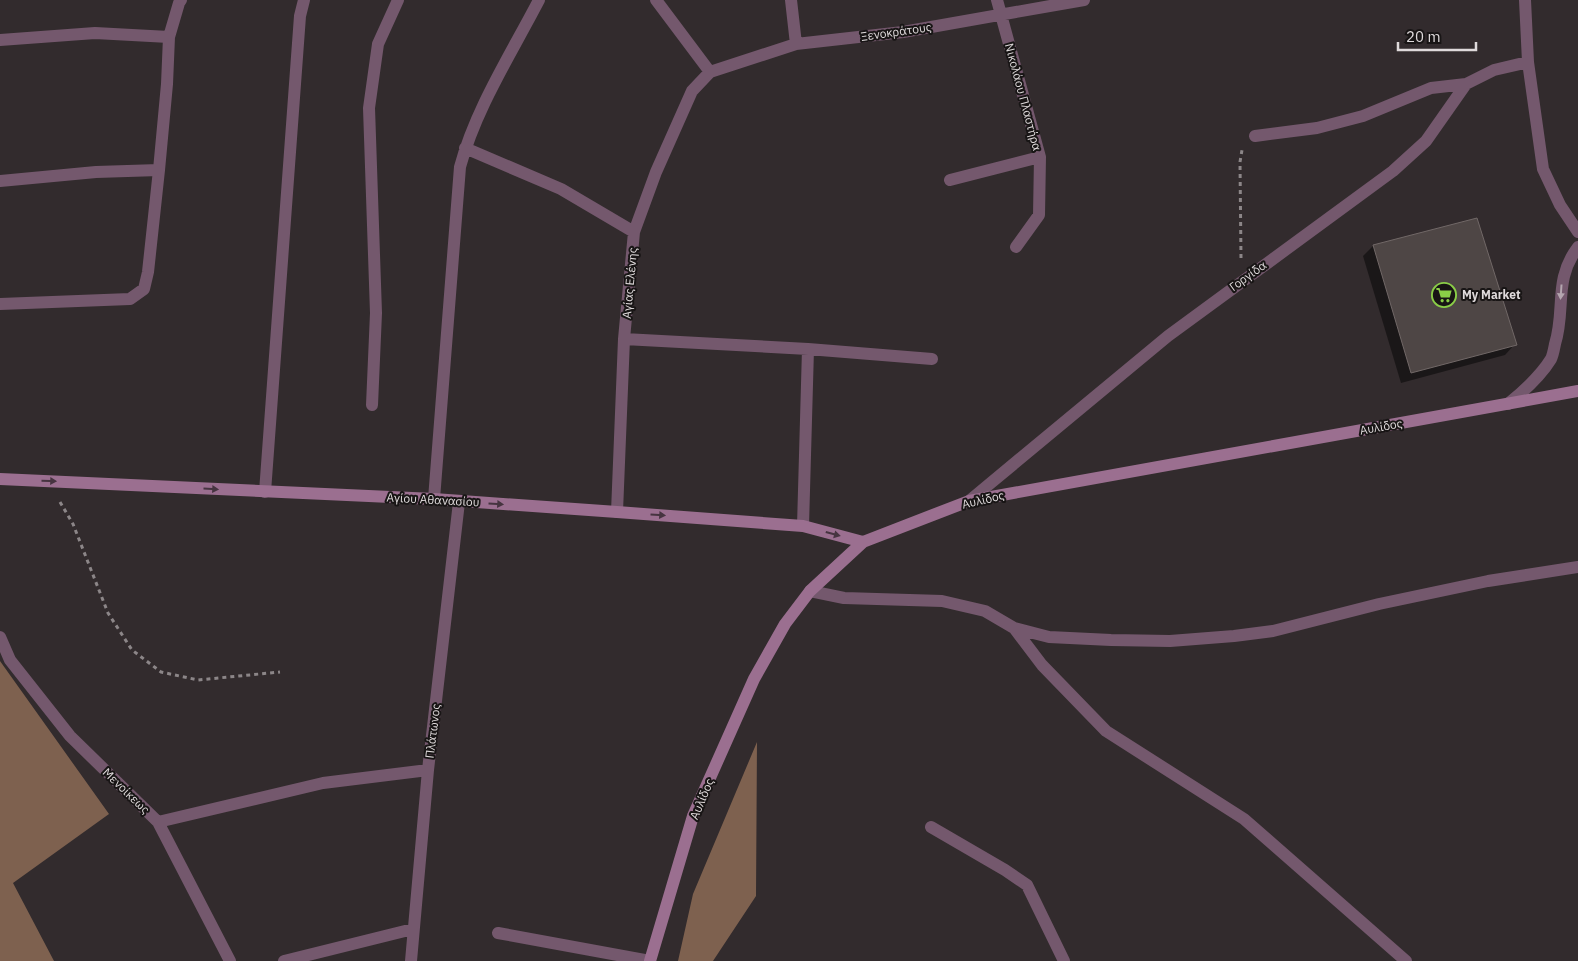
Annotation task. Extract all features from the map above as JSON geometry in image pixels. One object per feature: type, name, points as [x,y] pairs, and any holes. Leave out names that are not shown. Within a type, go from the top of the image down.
[{"type":"main road","name":"Αυλίδος","points":[[650,961],[693,816],[754,679],[785,624],[810,591],[863,542],[969,501],[1578,391]]},
{"type":"main road","name":"Αγίου Αθανασίου","points":[[0,479],[434,499],[617,512],[803,526],[863,542]]},
{"type":"street","points":[[0,304],[130,299],[144,289],[148,272],[159,170],[167,84],[169,37],[181,0]]},
{"type":"street","points":[[265,492],[300,16],[304,0]]},
{"type":"street","points":[[372,405],[376,313],[369,108],[378,44],[398,0]]},
{"type":"street","points":[[434,499],[460,167],[465,148],[479,115],[539,0]]},
{"type":"street","points":[[656,0],[710,72]]},
{"type":"street","points":[[791,0],[796,44]]},
{"type":"street","name":"Νικολάου Πλαστήρα","points":[[997,0],[1040,158],[1039,215],[1016,247]]},
{"type":"street","name":"Ξενοκράτους","points":[[710,72],[796,44],[902,32],[1084,0]]},
{"type":"street","points":[[1525,0],[1528,62],[1543,169],[1560,205],[1578,232]]},
{"type":"street","points":[[0,40],[95,33],[169,37]]},
{"type":"street","name":"Γοργίδα","points":[[969,501],[1168,336],[1393,171],[1426,141],[1466,84],[1494,70],[1528,62]]},
{"type":"street","name":"Αγίας Ελένης","points":[[617,512],[624,339],[634,232],[656,172],[692,91],[710,72]]},
{"type":"street","points":[[1255,136],[1326,126],[1363,116],[1431,88],[1466,84]]},
{"type":"street","points":[[465,148],[561,189],[634,232]]},
{"type":"street","points":[[950,180],[1040,158]]},
{"type":"street","points":[[0,180],[96,172],[159,170]]},
{"type":"street","points":[[1508,404],[1529,386],[1552,358],[1560,328],[1563,278],[1571,256],[1578,248]]},
{"type":"street","points":[[624,339],[808,348],[932,359]]},
{"type":"street","points":[[803,526],[808,348]]},
{"type":"street","name":"Πλάτωνος","points":[[411,961],[428,770],[459,502]]},
{"type":"street","points":[[810,591],[844,598],[942,601],[985,611],[1014,628],[1049,637],[1170,641],[1274,631],[1379,604],[1488,581],[1578,566]]},
{"type":"street","points":[[1014,628],[1042,665],[1106,731],[1244,819],[1406,961]]},
{"type":"street","name":"Μενοίκεως","points":[[0,637],[10,660],[70,736],[158,822],[230,961]]},
{"type":"street","points":[[158,822],[323,783],[428,770]]},
{"type":"street","points":[[931,827],[1027,885],[1064,961]]},
{"type":"street","points":[[284,961],[413,930]]},
{"type":"street","points":[[498,933],[650,961]]},
{"type":"path","points":[[1240,282],[1240,162],[1243,142],[1255,136]]},
{"type":"path","points":[[49,481],[73,524],[108,613],[132,650],[161,672],[198,680],[280,672]]},
{"type":"shaded area","points":[[0,661],[109,814],[13,883],[54,961],[0,961]]},
{"type":"shaded area","points":[[757,742],[756,896],[713,961],[678,961],[693,894]]},
{"type":"building","name":"My Market","points":[[1477,218],[1517,345],[1411,373],[1373,245]]},
{"type":"place","name":"My Market","points":[[1444,295]]}]
